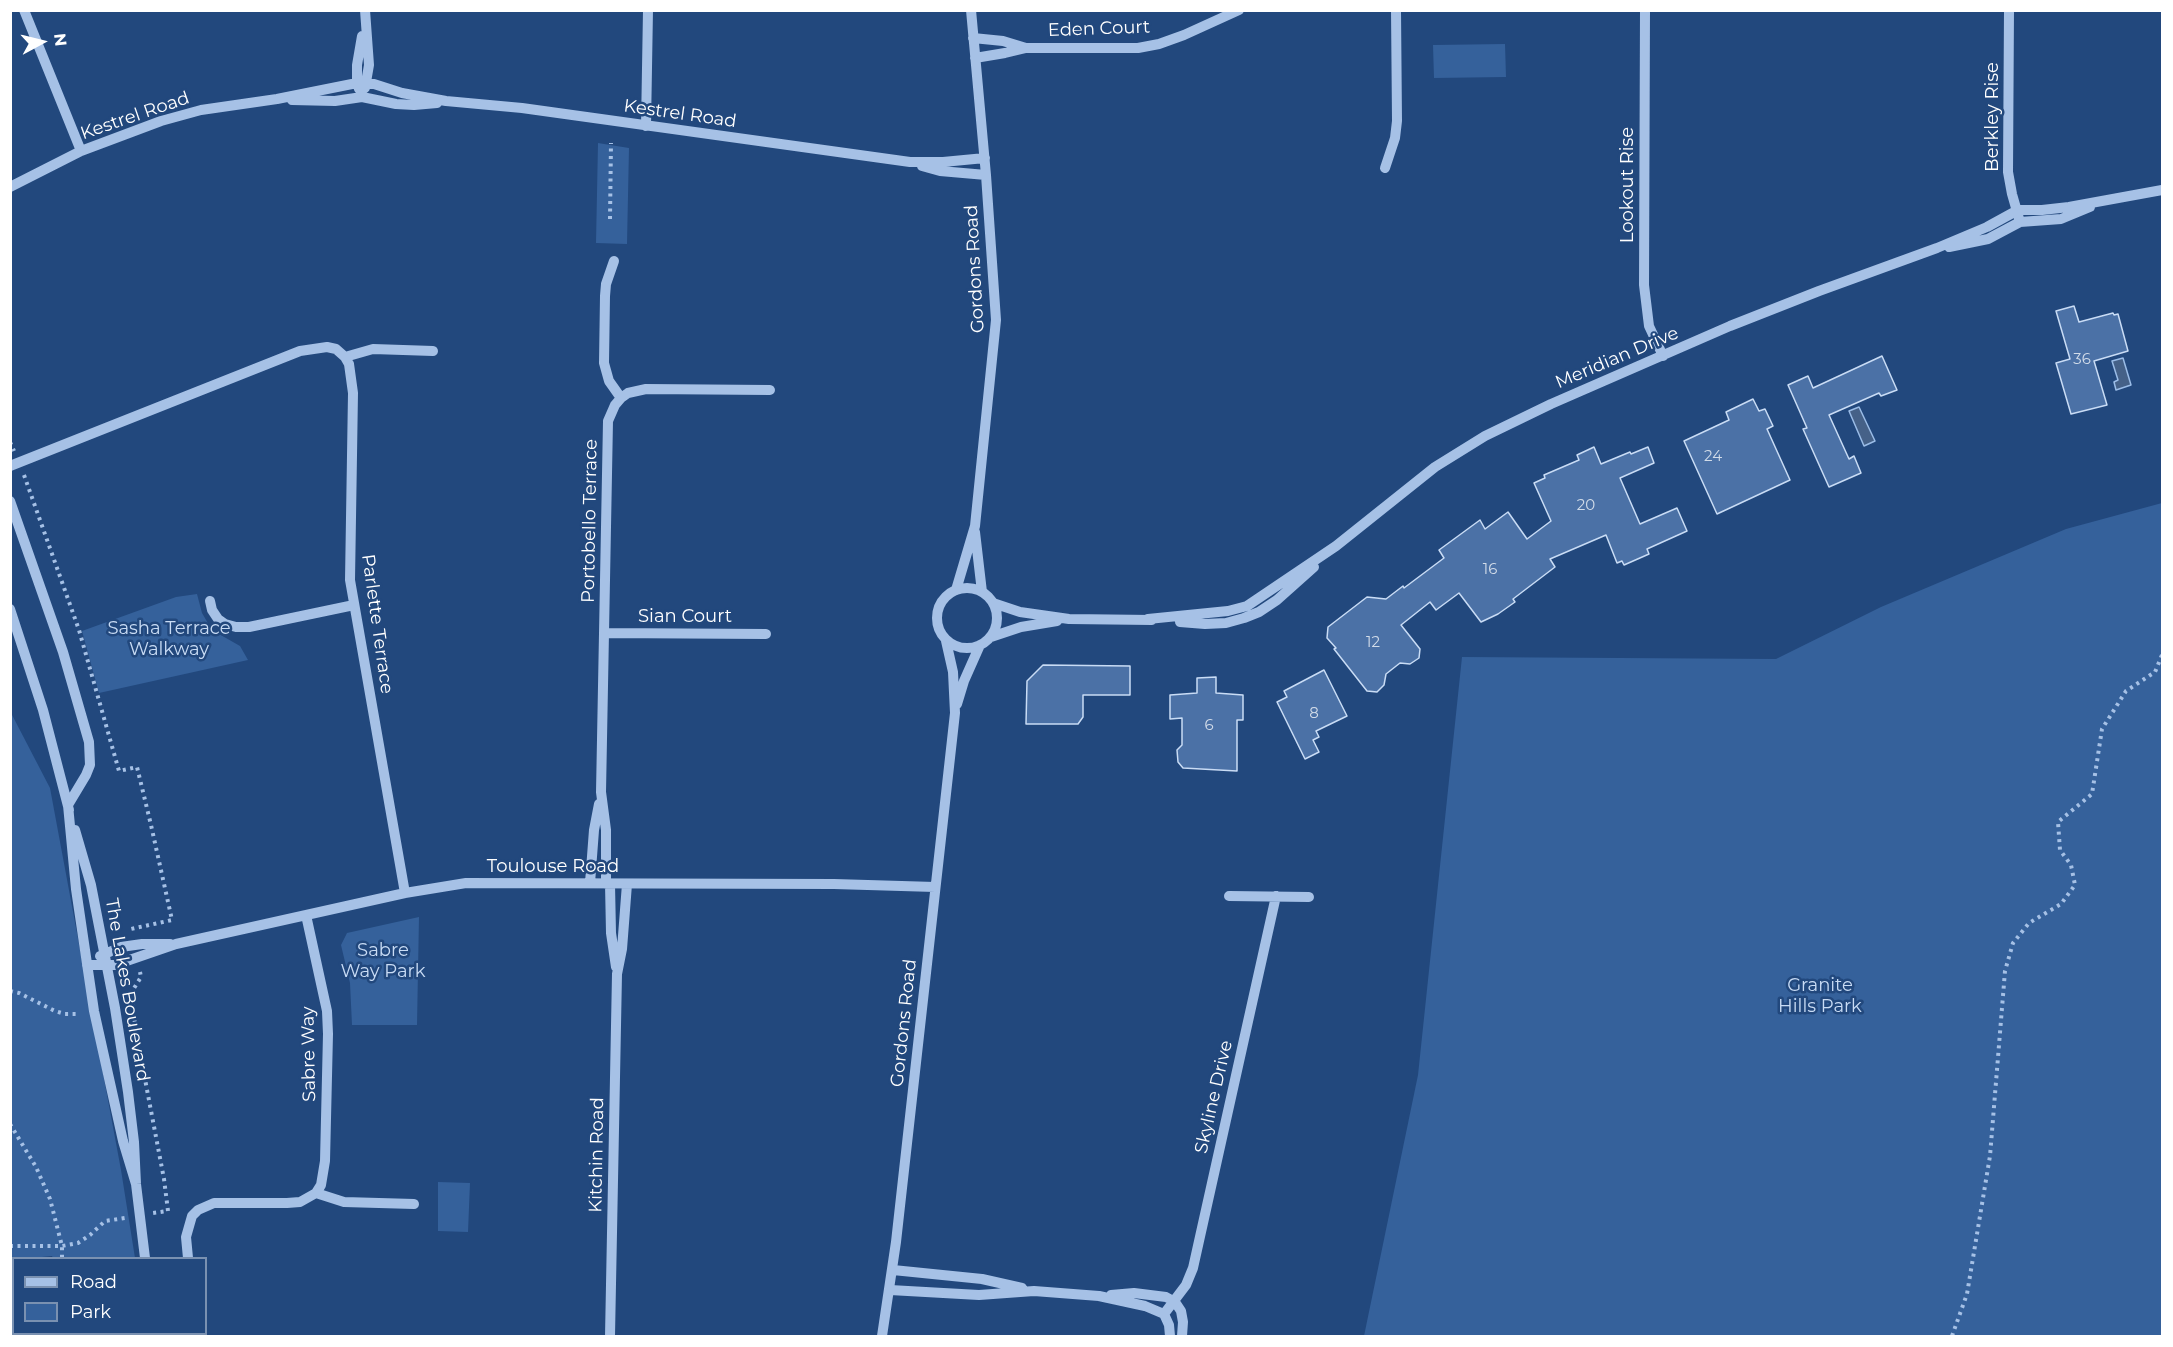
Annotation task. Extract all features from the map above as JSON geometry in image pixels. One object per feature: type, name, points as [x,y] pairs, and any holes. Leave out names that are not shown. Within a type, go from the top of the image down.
[{"type":"street","points":[[24,10],[81,151]]},
{"type":"street","points":[[362,97],[362,83],[357,65],[365,10]]},
{"type":"street","points":[[646,126],[648,10]]},
{"type":"street","name":"Gordons Road","points":[[956,590],[975,526],[996,320],[985,158],[971,10]]},
{"type":"street","name":"Eden Court","points":[[975,58],[1026,48],[1138,48],[1159,44],[1184,35],[1239,10]]},
{"type":"street","points":[[1384,168],[1393,145],[1397,121],[1396,10]]},
{"type":"street","name":"Lookout Rise","points":[[1645,10],[1644,285],[1650,326],[1663,356]]},
{"type":"street","name":"Berkley Rise","points":[[2009,10],[2008,172],[2020,222]]},
{"type":"street","name":"Eden Court","points":[[973,38],[1004,41],[1026,48]]},
{"type":"street","name":"Kestrel Road","points":[[10,187],[81,151],[121,135],[191,113],[362,83],[446,101],[483,103],[910,162],[985,158]]},
{"type":"street","name":"Kestrel Road","points":[[277,99],[318,101],[362,97],[405,105],[446,101]]},
{"type":"street","name":"Kestrel Road","points":[[910,162],[940,171],[986,175]]},
{"type":"street","name":"Meridian Drive","points":[[993,603],[1020,612],[1069,619],[1148,619],[1228,611],[1247,606],[1336,546],[1435,467],[1485,436],[1531,413],[1819,291],[1937,248],[1987,227],[2018,210],[2042,210],[2163,190]]},
{"type":"street","name":"Meridian Drive","points":[[1937,248],[1988,239],[2020,222],[2061,219],[2098,202]]},
{"type":"street","points":[[614,261],[606,284],[604,363],[609,381],[621,398],[628,393],[646,389],[770,390]]},
{"type":"street","points":[[10,466],[300,351],[327,346],[336,349],[345,357],[373,349],[433,351]]},
{"type":"street","name":"Parlette Terrace","points":[[345,357],[350,370],[353,393],[349,561],[354,605],[405,893]]},
{"type":"street","name":"Portobello Terrace","points":[[608,884],[606,830],[601,792],[608,421],[621,398]]},
{"type":"street","points":[[10,501],[63,652],[89,742],[90,765],[87,775],[68,805]]},
{"type":"street","name":"Gordons Road","points":[[975,526],[982,592]]},
{"type":"street","points":[[965,588],[982,592],[993,603],[996,620],[991,637],[980,645],[963,648],[946,641],[937,626],[942,601],[956,590],[965,588]]},
{"type":"street","points":[[210,601],[212,610],[218,619],[236,627],[249,627],[354,605]]},
{"type":"street","name":"The Lakes Boulevard","points":[[10,609],[43,710],[91,885],[105,953],[128,1092],[145,1257]]},
{"type":"street","name":"Meridian Drive","points":[[991,637],[1021,627],[1069,619]]},
{"type":"street","name":"Sian Court","points":[[605,633],[766,634]]},
{"type":"street","name":"Gordons Road","points":[[946,641],[953,672],[955,713]]},
{"type":"street","name":"Gordons Road","points":[[882,1336],[893,1270],[955,713],[964,681],[980,645]]},
{"type":"street","name":"Portobello Terrace","points":[[591,883],[594,830],[601,792]]},
{"type":"street","name":"The Lakes Boulevard","points":[[68,805],[76,889],[94,1011],[118,1119],[136,1184]]},
{"type":"street","name":"Toulouse Road","points":[[87,965],[115,965],[176,944],[405,893],[466,883],[834,884],[935,887]]},
{"type":"street","name":"Kitchin Road","points":[[608,884],[611,933],[617,974],[610,1336]]},
{"type":"street","name":"Kitchin Road","points":[[617,974],[622,949],[627,884]]},
{"type":"street","points":[[1229,896],[1309,897]]},
{"type":"street","name":"Skyline Drive","points":[[1164,1314],[1175,1302],[1193,1268],[1276,897]]},
{"type":"street","name":"Sabre Way","points":[[306,915],[327,1011],[328,1034],[325,1161],[321,1185],[316,1193]]},
{"type":"street","name":"Toulouse Road","points":[[87,965],[105,953],[121,947],[142,944],[176,944]]},
{"type":"street","points":[[188,1257],[186,1237],[192,1216],[198,1210],[214,1203],[300,1202],[316,1193],[344,1202],[414,1204]]},
{"type":"street","points":[[893,1270],[982,1279],[1034,1291]]},
{"type":"street","points":[[890,1290],[979,1295],[1034,1291],[1099,1296],[1145,1306],[1164,1314],[1170,1336]]},
{"type":"street","points":[[1099,1296],[1157,1294],[1175,1302],[1184,1322],[1182,1336]]},
{"type":"path","points":[[610,219],[611,143]]},
{"type":"path","points":[[1952,1336],[1966,1294],[1990,1155],[2005,971],[2013,943],[2030,923],[2061,904],[2075,885],[2071,865],[2060,850],[2058,822],[2092,794],[2102,729],[2126,691],[2155,672],[2163,655]]},
{"type":"path","points":[[10,991],[65,1014],[94,1011]]},
{"type":"path","points":[[10,1124],[36,1167],[51,1199],[62,1246],[62,1257]]},
{"type":"green space","points":[[1505,44],[1506,77],[1434,78],[1433,45]]},
{"type":"green space","points":[[598,143],[629,148],[627,244],[596,243]]},
{"type":"green space","name":"Granite Hills Park","points":[[2162,503],[2162,1336],[1364,1336],[1418,1075],[1462,657],[1776,659],[1881,607],[2066,529]]},
{"type":"green space","name":"Sasha Terrace Walkway","points":[[197,594],[202,613],[209,625],[219,634],[240,646],[248,660],[99,693],[82,631],[176,597]]},
{"type":"green space","points":[[10,711],[50,788],[121,1170],[135,1257],[52,1256],[12,1257],[11,1260]]},
{"type":"green space","name":"Sabre Way Park","points":[[419,917],[417,1025],[352,1025],[350,983],[341,945],[347,933]]},
{"type":"green space","points":[[438,1182],[470,1183],[468,1232],[438,1231]]},
{"type":"shaded area","points":[[2123,358],[2131,385],[2116,390],[2114,382],[2118,380],[2112,361]]},
{"type":"shaded area","points":[[1859,407],[1875,441],[1864,446],[1849,411]]},
{"type":"building","points":[[2074,306],[2079,322],[2113,313],[2118,314],[2128,351],[2094,361],[2107,405],[2071,414],[2056,363],[2070,359],[2056,311]]},
{"type":"building","points":[[1882,356],[1897,390],[1881,396],[1879,393],[1829,415],[1849,459],[1854,456],[1861,473],[1829,487],[1803,429],[1807,428],[1788,385],[1808,376],[1813,388]]},
{"type":"building","points":[[1753,399],[1759,411],[1765,409],[1773,426],[1767,429],[1790,480],[1717,514],[1684,441],[1729,420],[1726,412]]},
{"type":"building","points":[[1594,447],[1601,464],[1648,447],[1654,463],[1620,478],[1640,524],[1677,508],[1687,531],[1647,549],[1649,554],[1624,565],[1622,561],[1617,563],[1606,535],[1550,559],[1555,567],[1513,599],[1515,602],[1481,622],[1459,593],[1436,610],[1430,602],[1401,625],[1420,649],[1419,658],[1410,664],[1400,663],[1386,674],[1384,685],[1377,692],[1367,691],[1327,638],[1328,627],[1367,597],[1386,599],[1403,586],[1404,588],[1444,558],[1439,550],[1480,520],[1485,529],[1508,512],[1527,539],[1551,521],[1534,483],[1545,478],[1544,475],[1579,460],[1577,455]]},
{"type":"building","points":[[1043,665],[1130,666],[1130,695],[1083,695],[1083,717],[1078,724],[1026,724],[1027,681]]},
{"type":"building","points":[[1324,670],[1347,716],[1316,731],[1319,737],[1313,740],[1319,752],[1305,759],[1277,702],[1287,697],[1284,691]]},
{"type":"building","points":[[1216,677],[1216,693],[1243,695],[1243,720],[1237,720],[1237,771],[1183,768],[1178,762],[1177,750],[1182,745],[1182,718],[1170,719],[1170,695],[1197,693],[1197,678]]}]
